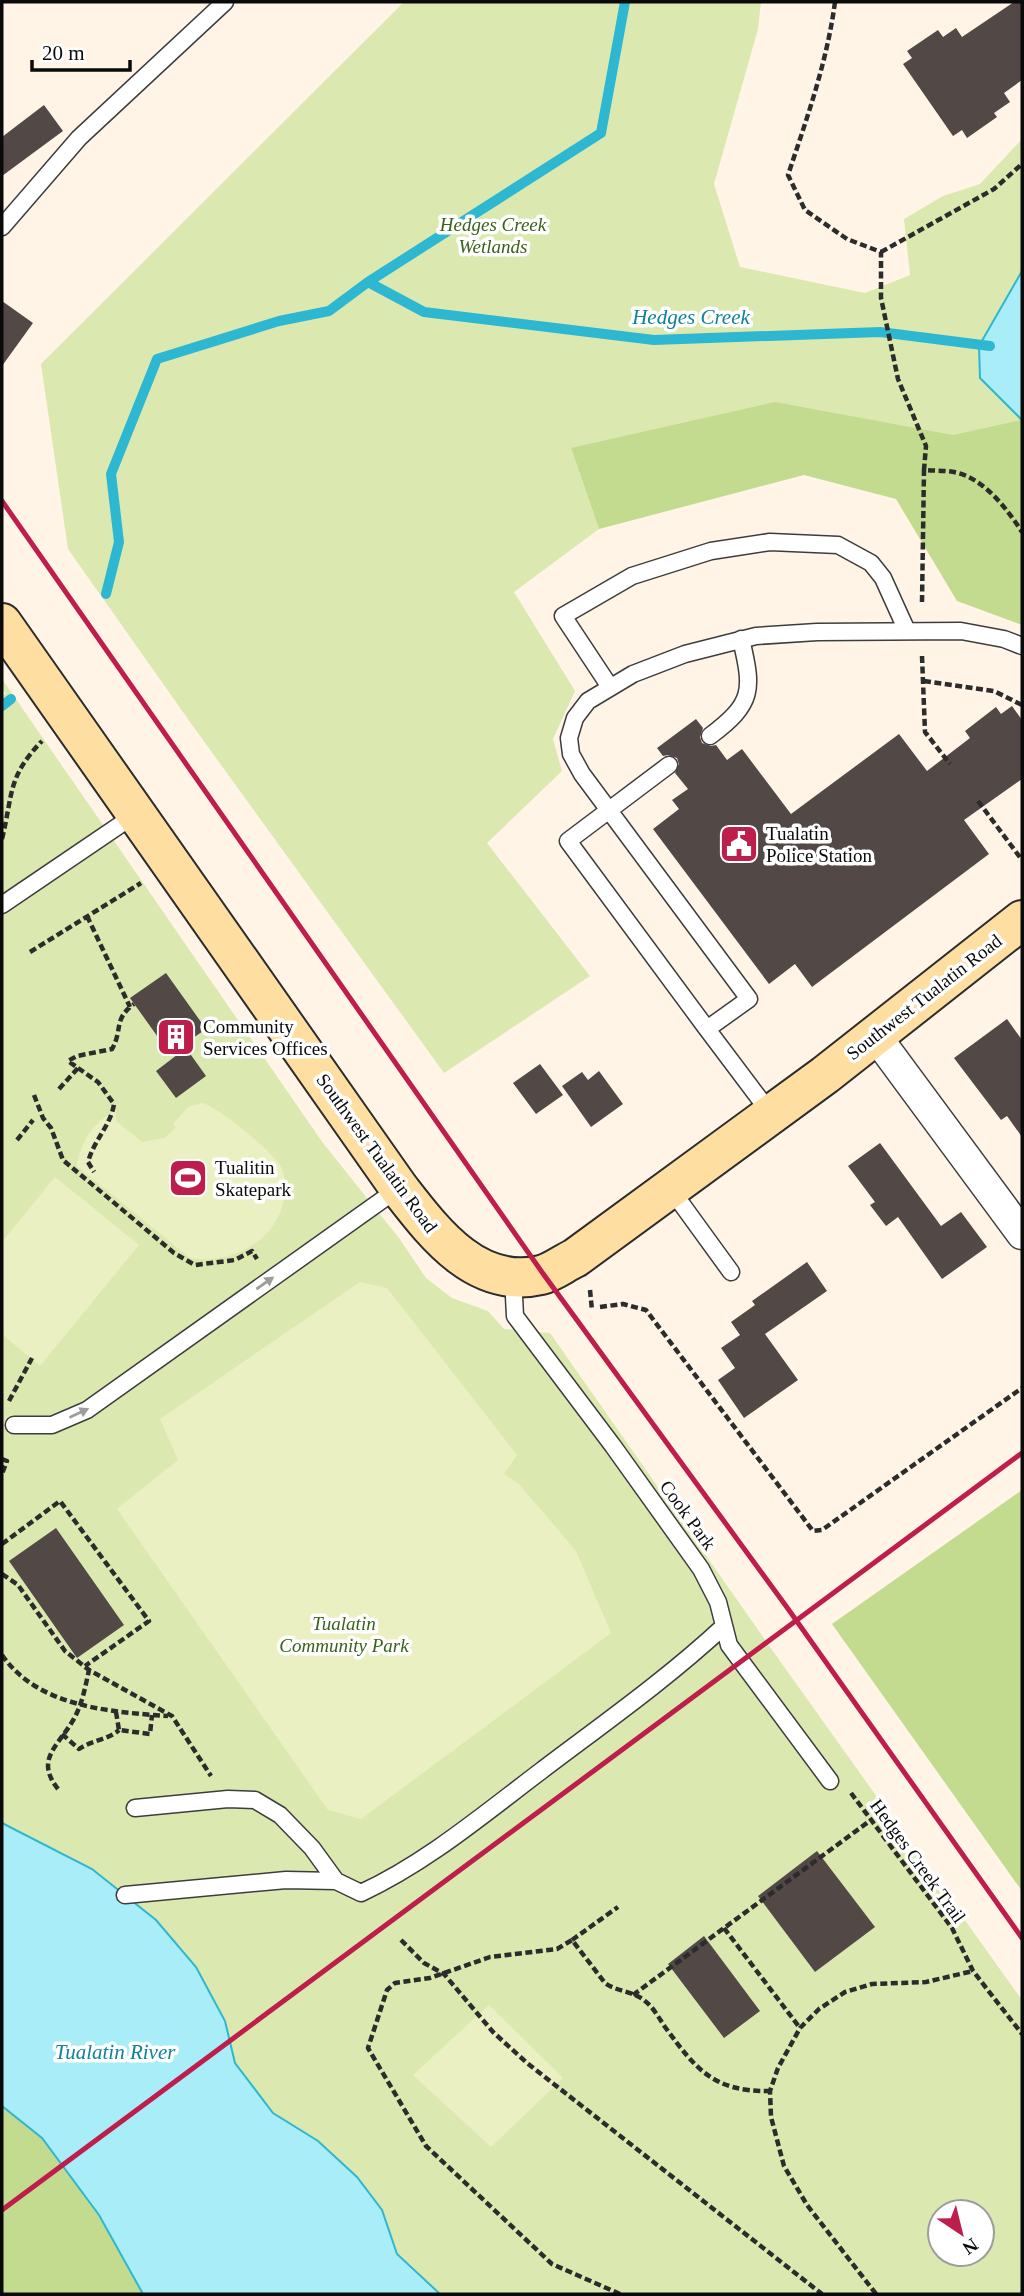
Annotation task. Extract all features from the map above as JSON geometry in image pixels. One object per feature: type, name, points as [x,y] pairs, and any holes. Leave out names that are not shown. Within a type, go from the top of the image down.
[{"type":"main road","name":"Southwest Tualatin Road","points":[[2,623],[399,1188],[431,1229],[454,1251],[471,1264],[488,1272],[513,1277],[544,1275],[575,1258],[772,1114],[1022,920]]},
{"type":"street","points":[[875,1035],[1022,1234]]},
{"type":"lane","points":[[2,227],[79,138],[225,2]]},
{"type":"lane","points":[[610,687],[563,616],[632,576],[711,551],[770,542],[838,545],[871,563],[883,578],[907,631]]},
{"type":"lane","points":[[707,1029],[748,999],[583,775],[571,754],[569,738],[575,718],[588,701],[633,674],[685,654],[756,636],[817,632],[961,631],[1004,639],[1022,646]]},
{"type":"lane","points":[[710,736],[741,707],[749,691],[749,673],[741,639]]},
{"type":"lane","points":[[670,765],[568,841],[772,1114]]},
{"type":"lane","points":[[2,905],[136,814]]},
{"type":"lane","points":[[14,1425],[52,1425],[87,1410],[399,1188]]},
{"type":"lane","points":[[670,1188],[731,1272]]},
{"type":"lane","name":"Cook Park","points":[[513,1277],[514,1317],[613,1446],[701,1569],[718,1602],[729,1645],[830,1781]]},
{"type":"lane","points":[[125,1895],[286,1880],[336,1881],[361,1893],[392,1878],[495,1806],[650,1689],[724,1626]]},
{"type":"lane","points":[[135,1808],[228,1799],[255,1800],[280,1815],[312,1848],[336,1881]]},
{"type":"path","points":[[835,2],[830,41],[788,175],[805,210],[847,239],[881,252]]},
{"type":"path","points":[[881,252],[994,189],[1022,164]]},
{"type":"path","points":[[881,252],[881,298],[898,379],[926,446],[924,470],[960,473],[991,493],[1008,510],[1022,532]]},
{"type":"path","points":[[924,681],[994,691],[1022,705]]},
{"type":"path","points":[[2,839],[16,774],[44,739],[70,719]]},
{"type":"path","points":[[978,801],[1022,860]]},
{"type":"path","points":[[30,952],[142,882]]},
{"type":"path","points":[[87,916],[132,1006],[122,1013],[118,1024],[119,1038],[112,1049],[77,1056],[68,1061],[98,1082],[114,1104],[113,1114],[92,1146],[88,1162],[94,1172]]},
{"type":"path","points":[[59,1089],[78,1068]]},
{"type":"path","points":[[34,1095],[43,1118],[51,1128],[62,1160],[174,1253],[195,1265],[235,1260],[252,1251]]},
{"type":"path","points":[[17,1140],[33,1120]]},
{"type":"path","points":[[600,1307],[623,1304],[646,1310],[813,1531],[822,1530],[1022,1388]]},
{"type":"path","points":[[8,1403],[32,1358]]},
{"type":"path","points":[[2,1459],[7,1461],[2,1474]]},
{"type":"path","points":[[2,1544],[60,1501],[149,1621],[87,1668],[81,1704],[48,1759],[48,1777],[58,1789]]},
{"type":"path","points":[[2,1574],[18,1585],[65,1651],[87,1668],[172,1716],[197,1758],[228,1799]]},
{"type":"path","points":[[2,1655],[27,1680],[44,1692],[116,1712],[172,1716]]},
{"type":"path","points":[[116,1712],[119,1730]]},
{"type":"path","points":[[62,1734],[79,1749],[98,1738],[112,1736],[119,1730],[150,1734],[152,1715]]},
{"type":"path","name":"Hedges Creek Trail","points":[[830,1781],[850,1791],[951,1928],[973,1971],[1022,2034]]},
{"type":"path","points":[[633,1995],[871,1820]]},
{"type":"path","points":[[618,1907],[557,1950],[490,1956],[443,1974],[395,1983],[387,1990],[368,2048],[426,2146],[552,2264],[620,2294]]},
{"type":"path","points":[[724,1928],[800,2028]]},
{"type":"path","points":[[401,1940],[424,1964],[443,1974],[493,2032],[527,2063],[822,2294]]},
{"type":"path","points":[[572,1940],[605,1983],[648,2004],[692,2063],[705,2075],[733,2088],[770,2091]]},
{"type":"path","points":[[876,2294],[807,2205],[784,2166],[771,2117],[770,2091],[778,2068],[800,2028],[819,2009],[845,1992],[872,1984],[926,1982],[973,1971]]},
{"type":"green space","name":"Hedges Creek Wetlands","points":[[404,2],[761,2],[758,29],[714,184],[740,267],[865,293],[910,275],[904,219],[943,196],[980,184],[1022,139],[1022,565],[977,486],[571,448],[599,529],[514,592],[575,691],[553,739],[562,771],[487,843],[590,976],[444,1073],[68,549],[41,364]]},
{"type":"green space","points":[[775,402],[953,435],[1022,420],[1022,625],[957,601],[896,499],[804,475],[599,529],[571,448]]},
{"type":"green space","name":"Tualatin Community Park","points":[[2,679],[323,1143],[399,1238],[426,1278],[452,1298],[488,1311],[504,1329],[550,1333],[1022,2000],[1022,2294],[440,2294],[397,2254],[382,2210],[318,2141],[273,2113],[235,2063],[225,2021],[196,1967],[156,1920],[92,1869],[2,1823],[2,697],[6,693],[2,690]]},
{"type":"green space","name":"Tualitin Skatepark","points":[[203,1103],[233,1122],[268,1151],[281,1167],[285,1187],[281,1210],[264,1236],[238,1253],[206,1259],[190,1258],[77,1166],[89,1133],[116,1110],[116,1121],[142,1142],[165,1138],[176,1127],[173,1124],[188,1107]]},
{"type":"green space","points":[[55,1177],[139,1245],[40,1366],[2,1334],[2,1242]]},
{"type":"green space","points":[[360,1282],[387,1288],[517,1455],[504,1474],[519,1484],[576,1551],[611,1633],[361,1819],[328,1810],[117,1509],[178,1460],[160,1419]]},
{"type":"green space","points":[[1022,1490],[1022,1891],[832,1624]]},
{"type":"green space","points":[[489,2005],[563,2078],[491,2147],[413,2075]]},
{"type":"green space","points":[[2,2106],[42,2138],[99,2215],[143,2294],[2,2294]]},
{"type":"water","points":[[1022,271],[1022,420],[980,378],[979,346]]},
{"type":"water","name":"Tualatin River","points":[[2,1823],[92,1869],[156,1920],[196,1967],[225,2021],[235,2063],[273,2113],[318,2141],[357,2177],[382,2210],[397,2254],[440,2294],[143,2294],[99,2215],[42,2138],[2,2106]]},
{"type":"building","points":[[1014,2],[1022,2],[1022,80],[1004,93],[1010,102],[994,113],[997,117],[967,138],[962,130],[953,136],[903,64],[912,58],[907,51],[938,30],[943,37],[956,28],[962,37]]},
{"type":"building","points":[[44,105],[63,131],[2,176],[2,137]]},
{"type":"building","points":[[2,301],[33,323],[2,366]]},
{"type":"building","name":"Tualatin Police Station","points":[[1012,706],[1022,720],[1022,779],[964,820],[989,854],[812,987],[795,964],[769,984],[653,829],[679,809],[672,800],[688,789],[675,773],[679,764],[677,758],[663,756],[657,748],[696,719],[703,728],[700,737],[702,743],[716,745],[727,760],[742,749],[791,814],[899,734],[927,771],[970,738],[965,731],[996,707],[1001,714]]},
{"type":"building","name":"Community Services Offices","points":[[166,973],[206,1029],[170,1054],[130,998]]},
{"type":"building","points":[[1007,1019],[1022,1040],[1022,1137],[1007,1116],[1001,1120],[954,1058]]},
{"type":"building","points":[[186,1048],[206,1076],[176,1098],[156,1071]]},
{"type":"building","points":[[540,1064],[563,1095],[536,1114],[513,1083]]},
{"type":"building","points":[[599,1071],[623,1104],[591,1127],[562,1086],[582,1072],[588,1080]]},
{"type":"building","points":[[880,1143],[941,1226],[961,1212],[987,1247],[942,1279],[898,1217],[886,1226],[870,1205],[875,1202],[848,1166]]},
{"type":"building","points":[[807,1262],[827,1291],[765,1334],[798,1380],[744,1418],[718,1380],[735,1368],[721,1348],[740,1335],[731,1322],[755,1305],[752,1301]]},
{"type":"building","points":[[56,1528],[124,1625],[77,1658],[9,1561]]},
{"type":"building","points":[[817,1851],[875,1927],[815,1972],[758,1896]]},
{"type":"building","points":[[704,1936],[760,2011],[724,2038],[668,1964]]},
{"type":"waterway","name":"Hedges Creek","points":[[106,594],[119,542],[111,474],[157,359],[279,321],[329,311],[368,282],[601,133],[625,2]]},
{"type":"waterway","name":"Hedges Creek","points":[[368,282],[424,312],[654,340],[880,332],[990,346]]},
{"type":"waterway","name":"Hedges Creek","points":[[2,706],[11,699]]},
{"type":"railway","points":[[2,501],[544,1275],[786,1606],[1022,1938]]},
{"type":"railway","points":[[2,2210],[1022,1453]]},
{"type":"place","name":"Tualatin Police Station","points":[[739,844]]},
{"type":"place","name":"Community Services Offices","points":[[176,1037]]},
{"type":"place","name":"Tualitin Skatepark","points":[[188,1178]]}]
